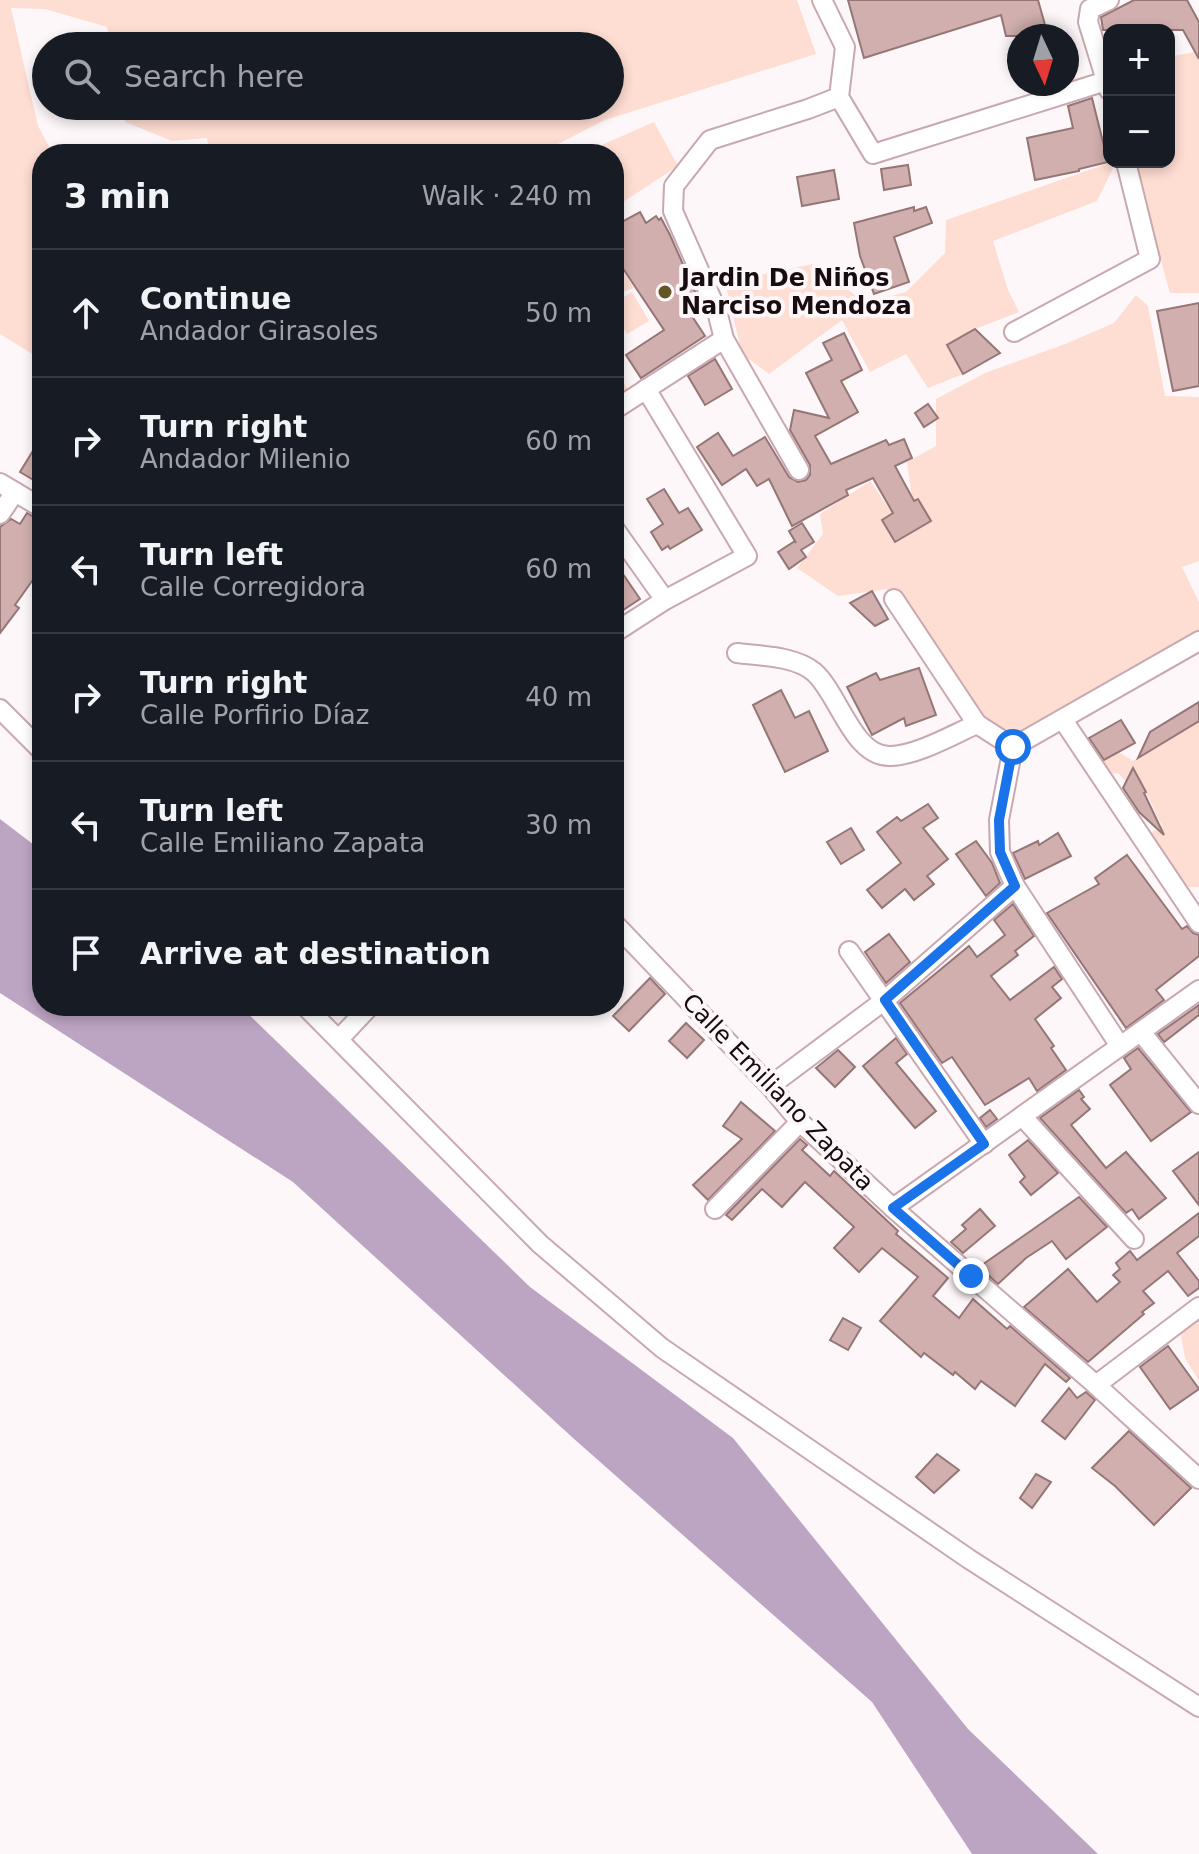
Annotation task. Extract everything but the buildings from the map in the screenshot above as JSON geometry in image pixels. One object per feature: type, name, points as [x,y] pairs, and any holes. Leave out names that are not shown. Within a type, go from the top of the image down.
[{"type":"street","points":[[822,0],[845,47],[839,97],[873,154],[1103,87]]},
{"type":"street","points":[[1103,70],[1088,22],[1090,9],[1109,0]]},
{"type":"street","points":[[799,470],[724,339],[717,311],[673,211],[674,186],[710,140],[839,97]]},
{"type":"street","points":[[1014,332],[1150,259],[1127,168]]},
{"type":"street","points":[[624,403],[724,339]]},
{"type":"street","points":[[624,627],[665,600],[747,556],[646,389]]},
{"type":"street","points":[[0,514],[8,488],[32,502]]},
{"type":"street","points":[[624,542],[665,600]]},
{"type":"street","points":[[894,599],[977,724],[1013,747]]},
{"type":"street","points":[[1013,747],[1199,641]]},
{"type":"street","points":[[737,653],[792,662],[814,672],[863,744],[881,755],[895,756],[912,751],[977,724]]},
{"type":"street","points":[[0,709],[32,741]]},
{"type":"street","points":[[1063,720],[1199,923]]},
{"type":"street","points":[[1013,747],[999,820],[1000,852],[1015,886],[1120,1046]]},
{"type":"street","points":[[770,1086],[885,1000],[1015,886]]},
{"type":"street","name":"Calle Emiliano Zapata","points":[[624,933],[770,1086],[800,1122],[1199,1479]]},
{"type":"street","points":[[849,951],[984,1144]]},
{"type":"street","points":[[893,1208],[1199,990]]},
{"type":"street","points":[[315,1016],[540,1244],[662,1348],[957,1551],[1199,1707]]},
{"type":"street","points":[[339,1039],[361,1016]]},
{"type":"street","points":[[1141,1032],[1199,1104]]},
{"type":"street","points":[[1022,1116],[1134,1239]]},
{"type":"street","points":[[715,1209],[800,1122]]},
{"type":"street","points":[[1096,1385],[1199,1307]]},
{"type":"shaded area","points":[[0,0],[797,0],[816,54],[624,114],[624,32],[108,32],[107,27],[45,9],[11,8],[32,100],[32,120],[37,120],[48,144],[32,144],[32,354],[0,334]]},
{"type":"shaded area","points":[[1199,51],[1199,293],[1170,293],[1135,168],[1175,168],[1175,56]]},
{"type":"shaded area","points":[[605,120],[558,144],[208,144],[207,138],[172,141],[125,122]]},
{"type":"shaded area","points":[[654,122],[678,166],[624,201],[624,144],[604,144]]},
{"type":"shaded area","points":[[1103,165],[1103,168],[1113,168],[1097,201],[993,241],[1008,290],[1019,312],[975,329],[947,345],[963,374],[928,388],[906,354],[870,372],[842,320],[769,374],[742,354],[725,282],[813,264],[866,303],[906,292],[945,253],[946,220]]},
{"type":"shaded area","points":[[624,273],[634,288],[624,292]]},
{"type":"shaded area","points":[[632,292],[649,321],[627,334],[624,329],[624,297]]},
{"type":"shaded area","points":[[1136,295],[1148,306],[1165,396],[1199,397],[1199,561],[1182,567],[1199,602],[1199,634],[1015,738],[983,718],[895,588],[838,596],[797,568],[823,534],[820,514],[870,481],[890,510],[912,498],[907,462],[936,446],[936,399],[985,373],[1114,323]]},
{"type":"shaded area","points":[[624,383],[630,394],[624,397]]},
{"type":"shaded area","points":[[1199,721],[1199,887],[1184,887],[1148,834],[1162,826],[1141,782],[1126,782],[1118,773],[1110,774],[1101,762],[1119,752],[1133,761]]},
{"type":"shaded area","points":[[0,819],[32,843],[32,1014],[0,993]]},
{"type":"shaded area","points":[[36,1016],[250,1016],[530,1287],[733,1438],[968,1729],[1098,1854],[972,1854],[872,1702],[573,1438],[293,1182]]},
{"type":"shaded area","points":[[1199,1315],[1199,1381],[1185,1358],[1180,1330]]},
{"type":"place","name":"Jardin De Niños Narciso Mendoza","points":[[665,292]]},
{"type":"route","points":[[971,1276],[893,1208],[984,1144],[885,1000],[1015,886],[1000,852],[999,820],[1013,747]]}]
